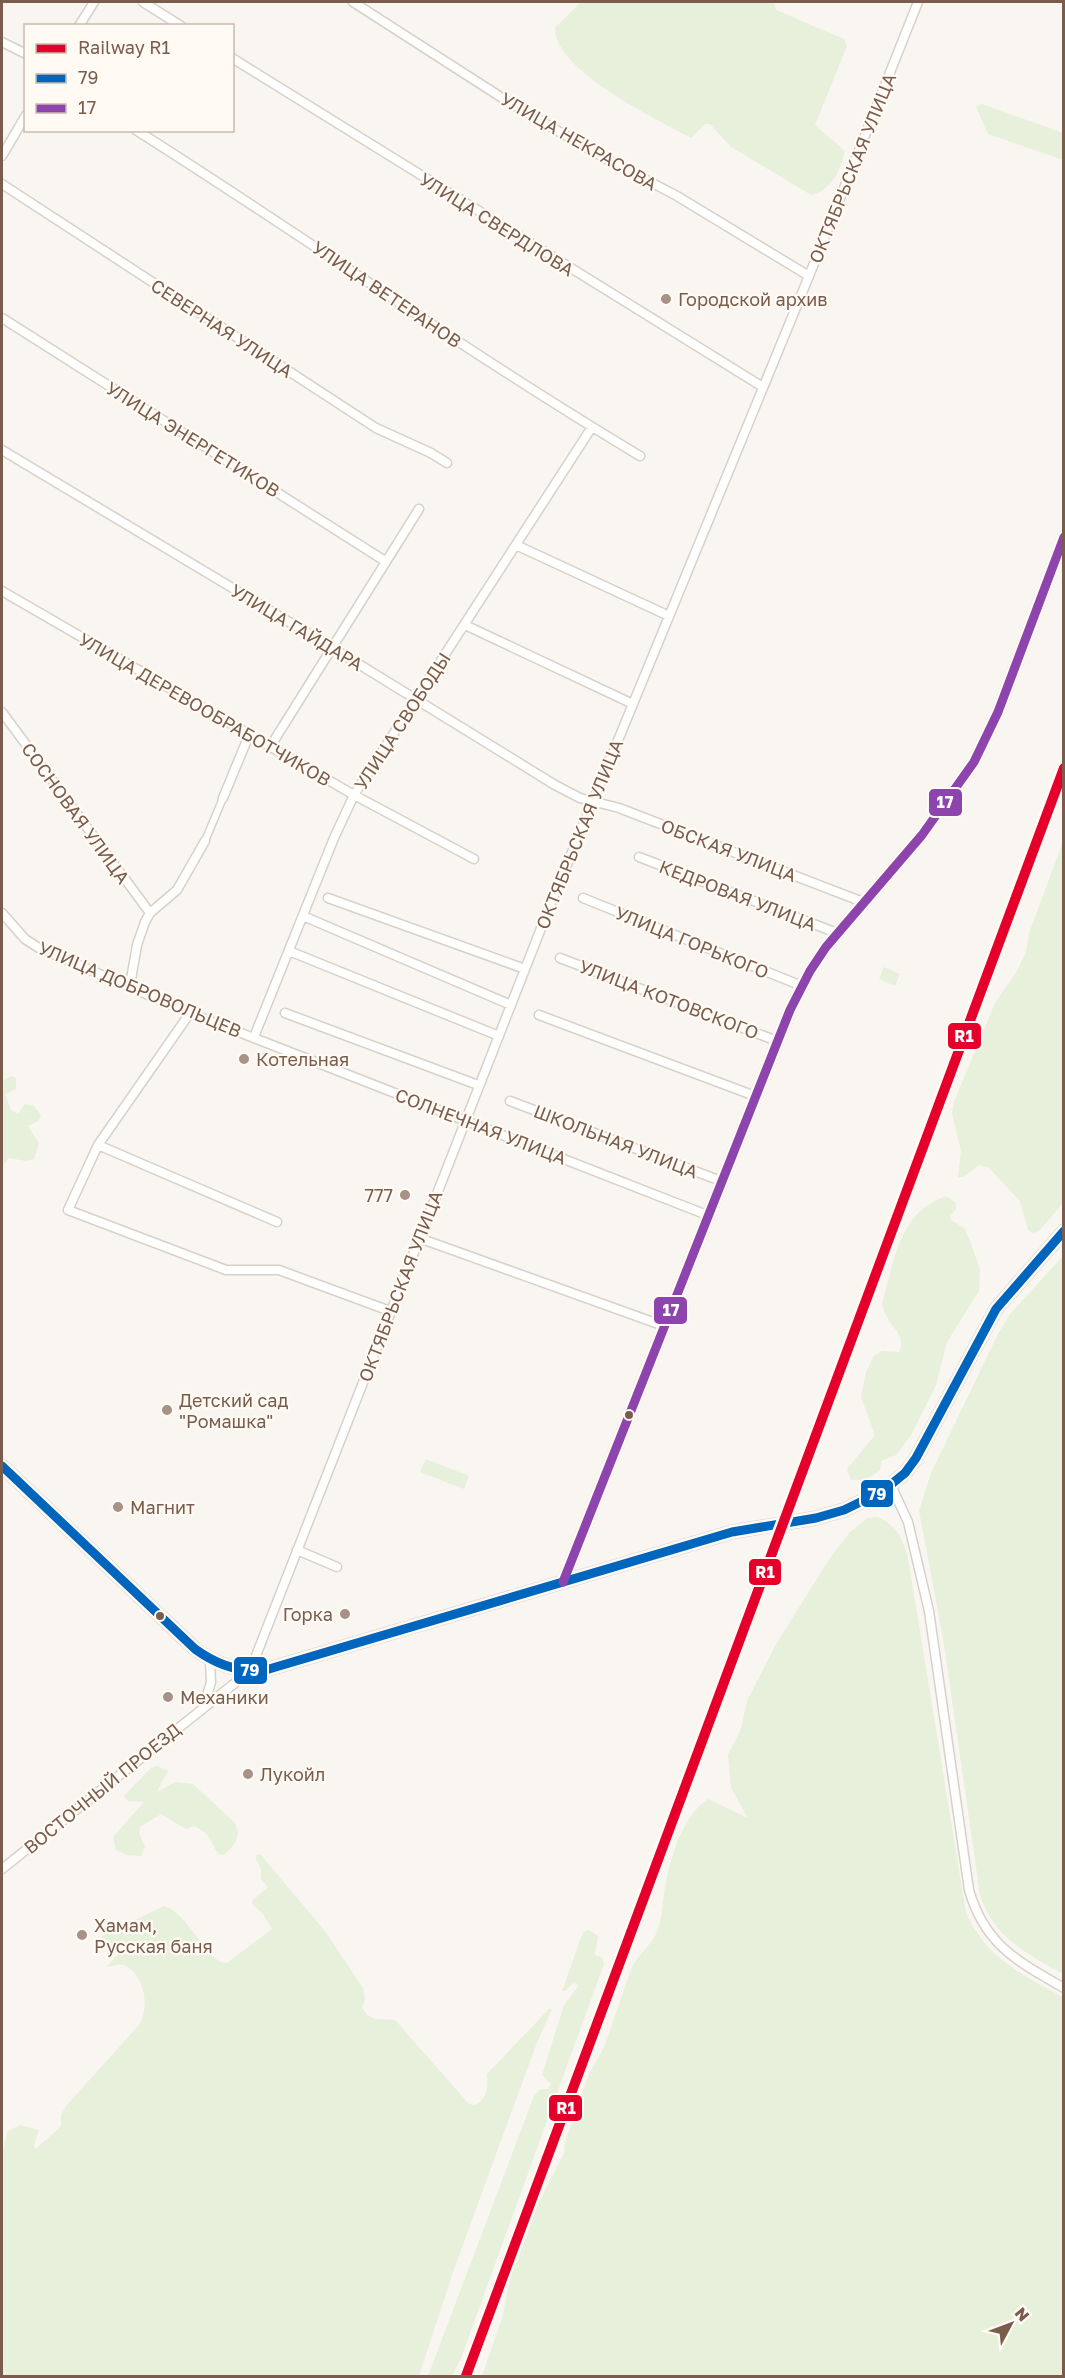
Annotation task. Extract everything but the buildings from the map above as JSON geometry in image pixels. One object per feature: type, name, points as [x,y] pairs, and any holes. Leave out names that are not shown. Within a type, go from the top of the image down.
[{"type":"main road","points":[[2,1466],[168,1624],[210,1660],[250,1671],[283,1666],[747,1528],[829,1514],[867,1501],[905,1473],[922,1449],[996,1309],[1064,1231]]},
{"type":"street","points":[[80,24],[94,2]]},
{"type":"street","points":[[143,2],[178,24]]},
{"type":"street","name":"УЛИЦА НЕКРАСОВА","points":[[353,2],[507,101],[597,154],[677,196],[809,276]]},
{"type":"street","name":"ОКТЯБРЬСКАЯ УЛИЦА","points":[[250,1671],[478,1085],[809,276],[918,2]]},
{"type":"street","points":[[2,42],[24,53]]},
{"type":"street","name":"УЛИЦА СВЕРДЛОВА","points":[[234,59],[763,387]]},
{"type":"street","points":[[2,156],[24,118]]},
{"type":"street","name":"УЛИЦА ВЕТЕРАНОВ","points":[[139,132],[268,214],[484,360],[640,456]]},
{"type":"street","name":"СЕВЕРНАЯ УЛИЦА","points":[[2,184],[376,428],[431,453],[447,463]]},
{"type":"street","name":"УЛИЦА ЭНЕРГЕТИКОВ","points":[[2,318],[385,561]]},
{"type":"street","name":"УЛИЦА СВОБОДЫ","points":[[255,1037],[354,795],[592,427]]},
{"type":"street","name":"УЛИЦА ГАЙДАРА","points":[[2,450],[331,647],[555,785],[593,801]]},
{"type":"street","points":[[270,747],[419,509]]},
{"type":"street","points":[[563,1582],[707,1215],[777,1041],[802,986],[837,933],[936,818],[974,762],[994,722],[1064,537]]},
{"type":"street","points":[[516,545],[669,616]]},
{"type":"street","name":"УЛИЦА ДЕРЕВООБРАБОТЧИКОВ","points":[[2,591],[354,795],[474,859]]},
{"type":"street","points":[[465,625],[633,704]]},
{"type":"street","name":"СОСНОВАЯ УЛИЦА","points":[[2,712],[150,913]]},
{"type":"street","points":[[130,985],[137,945],[150,913],[177,890],[205,841],[249,735]]},
{"type":"street","name":"ОБСКАЯ УЛИЦА","points":[[593,801],[619,808],[863,902]]},
{"type":"street","name":"КЕДРОВАЯ УЛИЦА","points":[[639,857],[837,933]]},
{"type":"street","points":[[328,898],[525,969]]},
{"type":"street","name":"УЛИЦА ГОРЬКОГО","points":[[583,898],[802,986]]},
{"type":"street","name":"УЛИЦА ДОБРОВОЛЬЦЕВ","points":[[2,913],[25,939],[39,948],[130,985],[190,1013],[255,1037]]},
{"type":"street","points":[[303,916],[511,1005]]},
{"type":"street","points":[[289,951],[499,1036]]},
{"type":"street","name":"УЛИЦА КОТОВСКОГО","points":[[560,958],[777,1041]]},
{"type":"street","points":[[190,1013],[98,1145],[68,1210],[226,1270],[279,1270],[390,1311]]},
{"type":"street","points":[[285,1013],[478,1085]]},
{"type":"street","points":[[539,1014],[755,1096]]},
{"type":"street","name":"СОЛНЕЧНАЯ УЛИЦА","points":[[255,1037],[707,1215]]},
{"type":"street","name":"ШКОЛЬНАЯ УЛИЦА","points":[[510,1101],[721,1181]]},
{"type":"street","points":[[98,1145],[277,1222]]},
{"type":"street","points":[[419,1238],[664,1326]]},
{"type":"street","points":[[891,1485],[905,1514],[921,1568],[973,1906],[984,1929],[1000,1947],[1064,1988]]},
{"type":"street","points":[[297,1550],[337,1567]]},
{"type":"street","points":[[202,1708],[212,1682],[210,1660]]},
{"type":"street","name":"ВОСТОЧНЫЙ ПРОЕЗД","points":[[2,1869],[250,1671]]},
{"type":"green space","points":[[581,2],[774,2],[776,10],[844,39],[847,46],[815,125],[845,151],[841,165],[830,184],[811,195],[731,147],[710,124],[705,124],[691,138],[633,107],[589,77],[571,61],[559,44],[555,28]]},
{"type":"green space","points":[[982,104],[1063,133],[1063,160],[988,134],[976,107]]},
{"type":"green space","points":[[1063,842],[1063,1203],[1039,1231],[1033,1233],[1028,1230],[1020,1201],[988,1167],[979,1165],[963,1177],[958,1177],[961,1151],[952,1113],[954,1102],[995,1003],[1017,971],[1026,952],[1029,933]]},
{"type":"green space","points":[[884,967],[900,974],[895,986],[879,979]]},
{"type":"green space","points":[[11,1076],[16,1078],[16,1089],[5,1094],[11,1110],[18,1114],[25,1104],[34,1106],[41,1115],[38,1121],[28,1126],[39,1143],[34,1159],[26,1161],[9,1158],[2,1166],[2,1081]]},
{"type":"green space","points":[[946,1196],[955,1202],[956,1209],[950,1216],[951,1220],[964,1228],[980,1269],[979,1291],[947,1342],[936,1385],[911,1435],[896,1455],[881,1461],[880,1470],[870,1477],[851,1480],[847,1469],[875,1435],[861,1397],[866,1372],[874,1356],[882,1351],[899,1352],[901,1346],[899,1334],[887,1317],[882,1303],[895,1255],[908,1226],[918,1214],[930,1204]]},
{"type":"green space","points":[[1063,1256],[1063,1974],[1025,1952],[1003,1934],[986,1910],[980,1895],[943,1638],[919,1511],[931,1473],[998,1334],[1010,1314]]},
{"type":"green space","points":[[426,1459],[469,1476],[464,1489],[420,1472]]},
{"type":"green space","points":[[876,1517],[889,1523],[898,1533],[908,1558],[966,1913],[983,1941],[1007,1964],[1063,1997],[1063,2376],[482,2376],[503,2315],[509,2281],[539,2202],[564,2153],[565,2142],[588,2076],[604,2047],[632,1967],[658,1929],[667,1877],[684,1827],[691,1816],[708,1799],[748,1818],[731,1788],[728,1755],[741,1729],[747,1701],[775,1646],[830,1558],[850,1532],[868,1518]]},
{"type":"green space","points":[[157,1766],[168,1771],[157,1792],[175,1782],[193,1784],[234,1822],[238,1836],[231,1848],[223,1855],[218,1854],[209,1838],[200,1829],[194,1826],[186,1829],[161,1814],[140,1827],[139,1833],[145,1847],[141,1856],[127,1855],[116,1850],[113,1837],[144,1802],[128,1801],[124,1796],[151,1768]]},
{"type":"green space","points":[[260,1854],[325,1931],[363,1988],[365,1999],[362,2008],[366,2013],[376,2019],[395,2020],[469,2104],[475,2105],[485,2096],[487,2074],[549,2009],[552,2009],[536,2045],[453,2272],[419,2376],[2,2376],[2,2153],[8,2131],[20,2125],[39,2130],[34,2145],[36,2149],[61,2126],[61,2115],[66,2106],[139,2025],[144,2010],[144,1992],[141,1983],[131,1969],[124,1965],[106,1967],[129,1944],[106,1947],[102,1943],[102,1936],[115,1925],[123,1926],[164,1906],[173,1910],[181,1918],[212,1955],[227,1963],[272,1929],[263,1914],[252,1904],[252,1901],[268,1887],[261,1879],[261,1869],[256,1859],[256,1855]]},
{"type":"green space","points":[[589,1930],[598,1936],[595,1955],[602,1957],[604,1964],[461,2358],[452,2376],[428,2376],[534,2096],[540,2089],[548,2089],[551,2084],[542,2075],[564,2005],[579,1985],[573,1983],[562,1991],[583,1932]]},
{"type":"rail line","name":"R1","points":[[466,2376],[1064,768]]},
{"type":"transit line","name":"17","points":[[563,1582],[790,1010],[810,971],[826,947],[922,835],[974,762],[998,712],[1064,537]]},
{"type":"transit line","name":"79","points":[[2,1466],[195,1649],[212,1660],[230,1667],[249,1670],[269,1669],[732,1532],[816,1518],[844,1510],[883,1491],[905,1473],[916,1458],[996,1309],[1064,1231]]},
{"type":"place","name":"Городской архив","points":[[666,299]]},
{"type":"place","name":"Котельная","points":[[244,1059]]},
{"type":"place","name":"777","points":[[405,1195]]},
{"type":"place","name":"Детский сад \"Ромашка\"","points":[[167,1410]]},
{"type":"place","name":"Магнит","points":[[118,1507]]},
{"type":"place","name":"Горка","points":[[345,1614]]},
{"type":"place","name":"Механики","points":[[168,1697]]},
{"type":"place","name":"Лукойл","points":[[248,1774]]},
{"type":"place","name":"Хамам, Русская баня","points":[[82,1935]]}]
